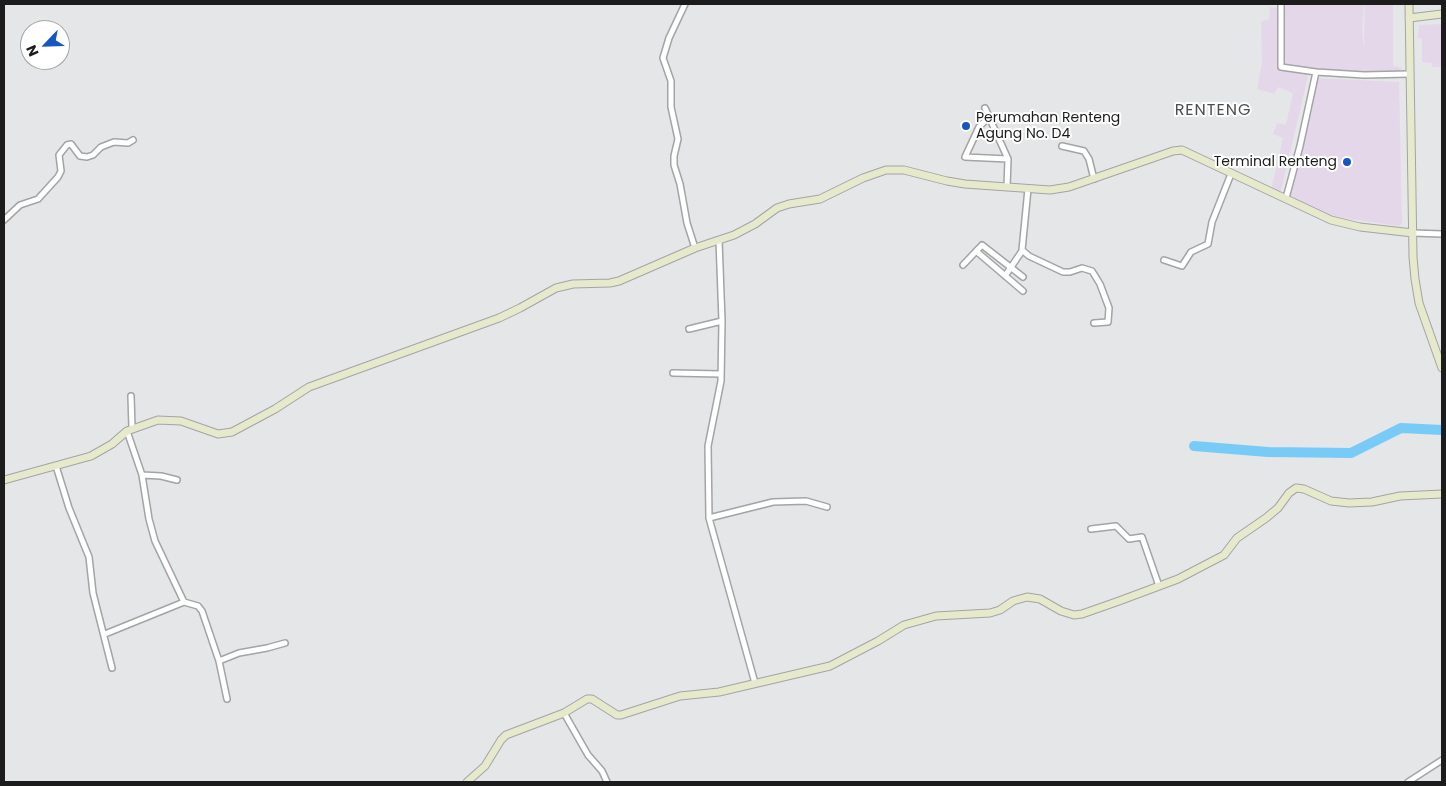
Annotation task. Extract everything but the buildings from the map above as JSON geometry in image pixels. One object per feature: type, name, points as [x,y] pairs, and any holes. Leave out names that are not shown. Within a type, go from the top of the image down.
[{"type":"street","points":[[685,4],[669,38],[663,58],[671,81],[671,107],[677,132],[678,144],[674,156],[674,165],[680,184],[686,223],[695,248]]},
{"type":"street","points":[[1281,4],[1280,66],[1316,72],[1364,75],[1409,74]]},
{"type":"street","points":[[1409,4],[1409,74],[1415,279],[1420,303],[1442,368]]},
{"type":"street","points":[[1409,18],[1442,14]]},
{"type":"street","points":[[1286,198],[1300,146],[1316,72]]},
{"type":"street","points":[[985,108],[1008,159],[1007,187]]},
{"type":"street","points":[[990,117],[979,127],[965,158],[1008,159]]},
{"type":"street","points":[[4,220],[20,205],[38,199],[58,177],[61,171],[59,155],[67,145],[71,144],[80,156],[87,156],[92,155],[101,147],[114,142],[128,143],[133,140]]},
{"type":"street","points":[[1062,146],[1084,150],[1089,159],[1094,179]]},
{"type":"street","points":[[4,480],[96,454],[129,430],[158,420],[181,421],[218,434],[232,432],[275,409],[309,387],[498,318],[556,288],[573,284],[619,282],[695,248],[743,231],[777,208],[820,199],[863,178],[886,170],[904,170],[947,181],[1028,189],[1059,189],[1180,149],[1331,220],[1360,227],[1442,234]]},
{"type":"street","points":[[1164,260],[1182,266],[1191,252],[1208,244],[1212,222],[1231,174]]},
{"type":"street","points":[[1006,276],[1022,251],[1028,189]]},
{"type":"street","points":[[719,240],[722,321],[721,374],[719,397],[708,446],[709,518],[755,683]]},
{"type":"street","points":[[963,265],[982,245],[1023,278]]},
{"type":"street","points":[[1022,251],[1063,272],[1070,272],[1081,268],[1092,271],[1100,284],[1109,308],[1108,322],[1094,323]]},
{"type":"street","points":[[976,252],[1023,291]]},
{"type":"street","points":[[689,329],[722,321]]},
{"type":"street","points":[[673,373],[721,374]]},
{"type":"street","points":[[131,396],[129,430],[142,475],[148,519],[165,564],[184,602]]},
{"type":"street","points":[[56,466],[69,508],[88,554],[95,601],[105,634],[112,668]]},
{"type":"street","points":[[142,475],[161,476],[177,480]]},
{"type":"street","points":[[467,782],[485,766],[502,737],[521,728],[564,713],[590,699],[617,715],[621,715],[680,696],[720,692],[830,666],[904,625],[936,616],[990,613],[1000,610],[1018,599],[1031,597],[1040,599],[1067,614],[1082,614],[1178,579],[1224,555],[1237,538],[1278,508],[1289,493],[1296,488],[1304,488],[1331,501],[1350,503],[1372,502],[1400,496],[1442,494],[1442,486]]},
{"type":"street","points":[[709,518],[773,502],[806,501],[827,507]]},
{"type":"street","points":[[1091,529],[1116,526],[1129,539],[1142,538],[1159,586]]},
{"type":"street","points":[[105,634],[184,602],[195,605],[202,611],[219,661],[227,699]]},
{"type":"street","points":[[219,661],[242,652],[285,643]]},
{"type":"street","points":[[564,713],[588,755],[602,771],[607,782]]},
{"type":"street","points":[[1408,782],[1442,760]]},
{"type":"shaded area","points":[[1280,4],[1364,4],[1362,30],[1364,48],[1365,4],[1393,4],[1393,66],[1402,68],[1393,76],[1380,78],[1364,75],[1309,72],[1279,199],[1270,195],[1283,138],[1273,134],[1277,123],[1286,125],[1293,93],[1278,87],[1274,94],[1257,89],[1262,63],[1261,21],[1269,20],[1270,7],[1279,8]]},
{"type":"shaded area","points":[[1442,24],[1442,67],[1432,67],[1432,63],[1422,62],[1422,39],[1418,38],[1419,25]]},
{"type":"shaded area","points":[[1315,78],[1399,82],[1402,224],[1399,226],[1336,217],[1290,198]]},
{"type":"waterway","points":[[1194,446],[1268,452],[1351,453],[1401,428],[1442,430]]},
{"type":"place","name":"Perumahan Renteng Agung No. D4","points":[[966,126]]},
{"type":"place","name":"Terminal Renteng","points":[[1347,162]]},
{"type":"district","name":"RENTENG","points":[[1213,111]]}]
